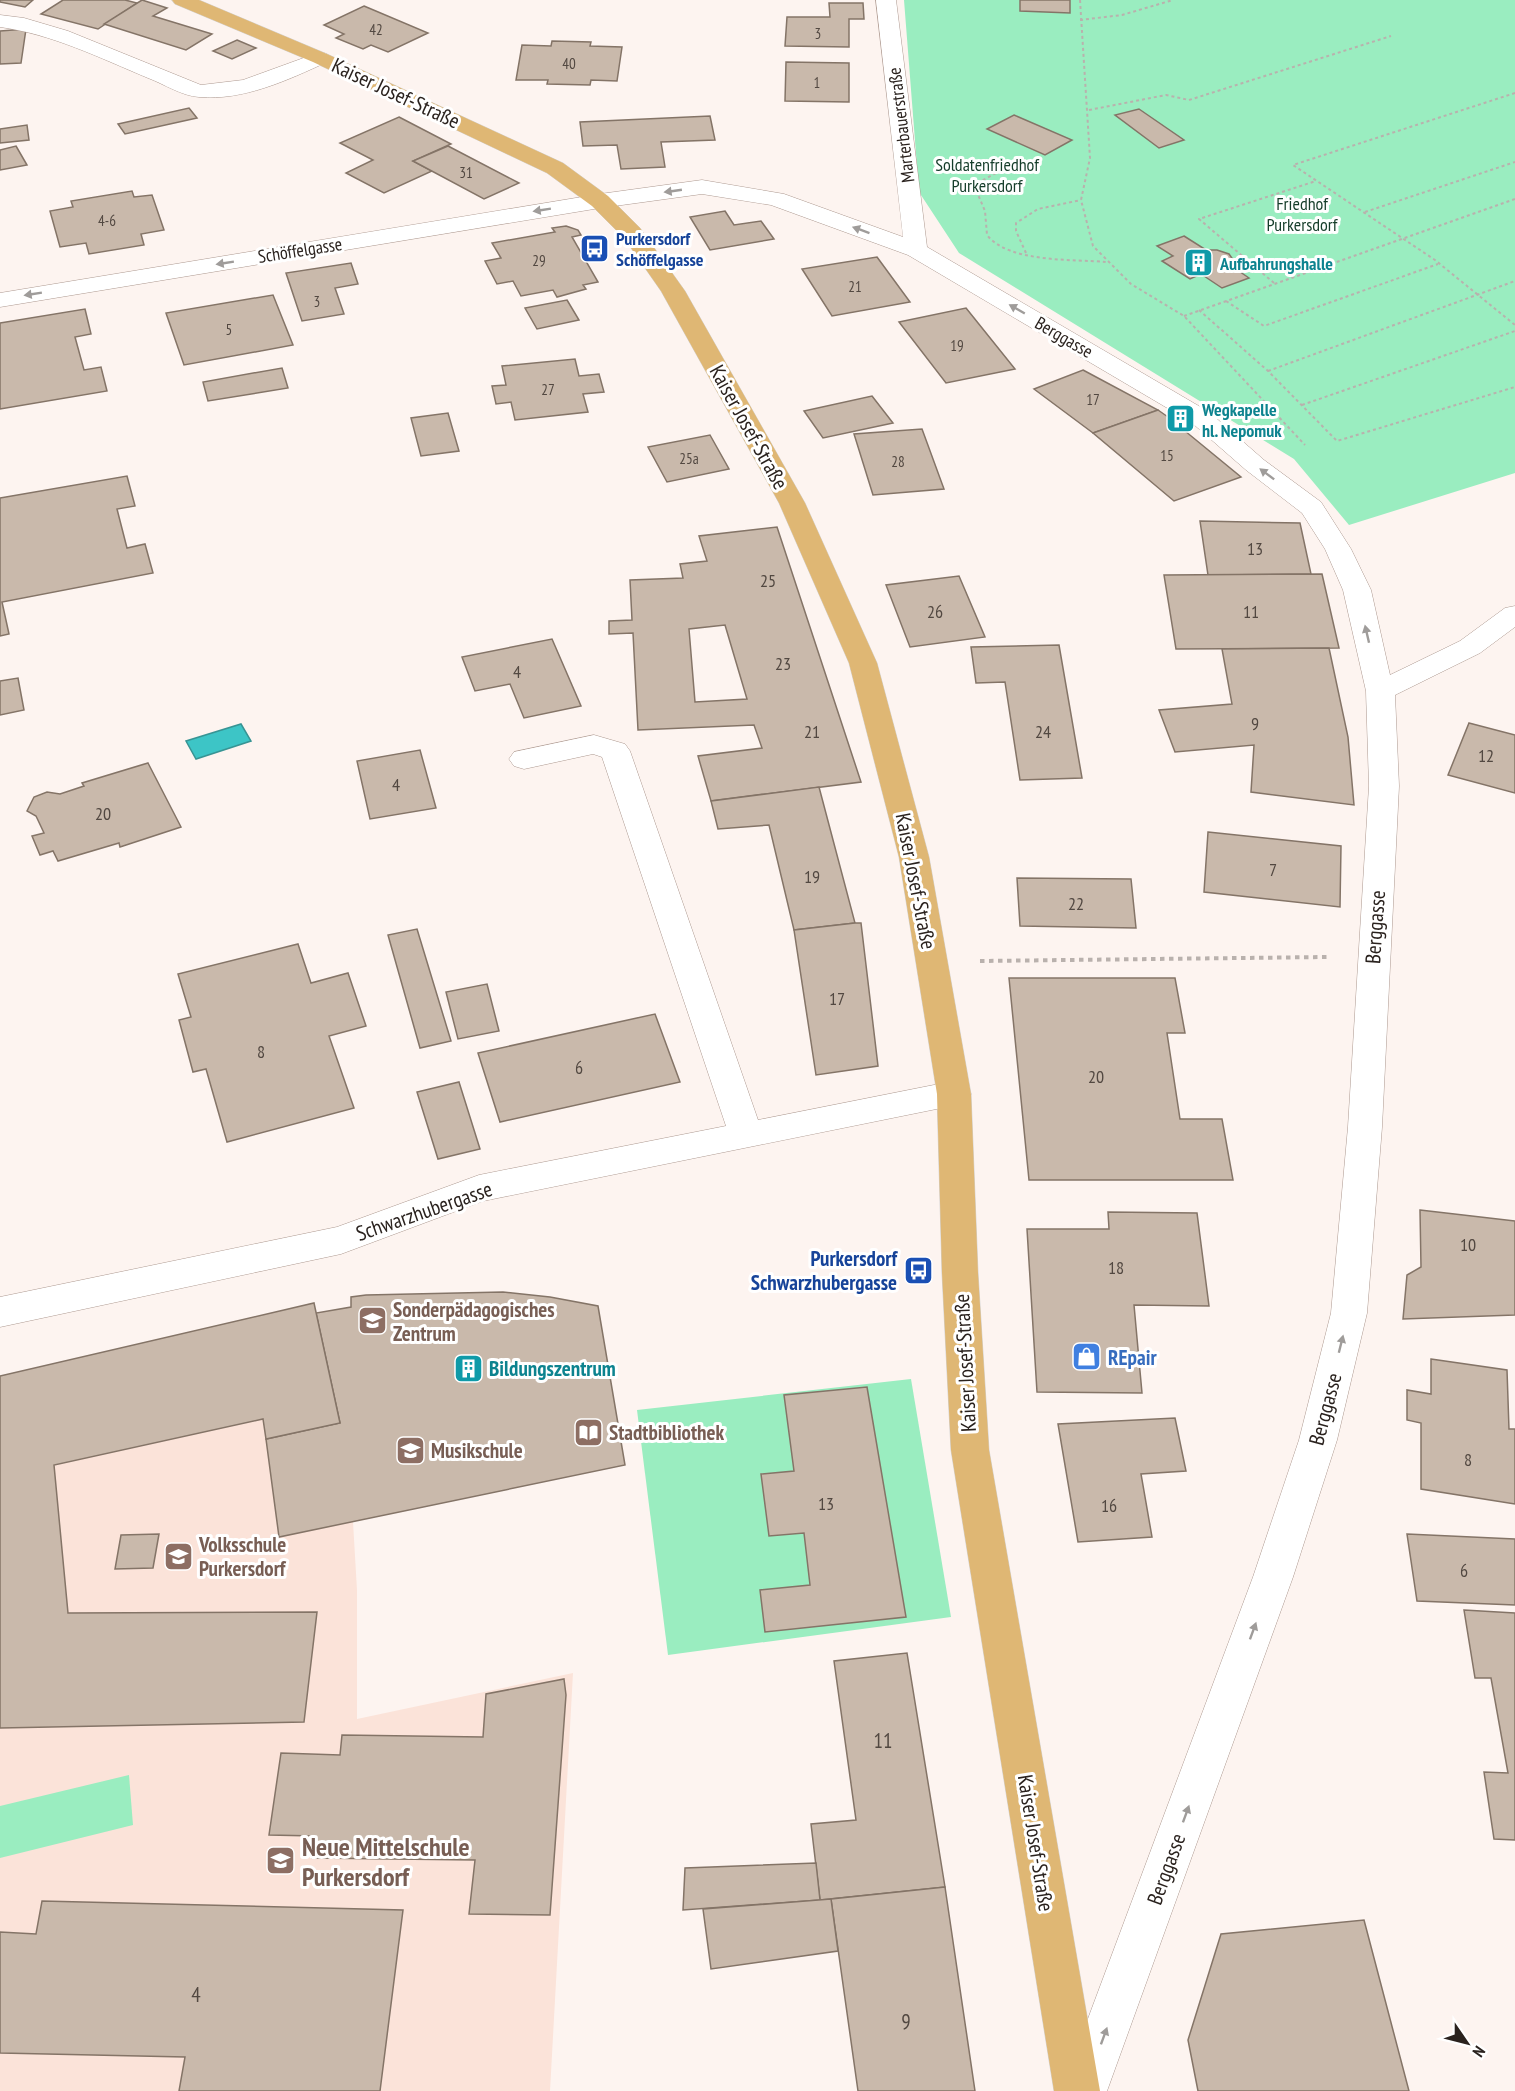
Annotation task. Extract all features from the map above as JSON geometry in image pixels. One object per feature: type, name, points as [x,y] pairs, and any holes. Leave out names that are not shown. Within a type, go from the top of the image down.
[{"type":"main road","name":"Kaiser Josef-Straße","points":[[182,0],[320,58],[555,168],[600,201],[632,233],[673,291],[792,503],[863,663],[914,857],[954,1094],[960,1273],[970,1450],[1077,2091]]},
{"type":"street","name":"Marterbauerstraße","points":[[886,0],[916,250]]},
{"type":"street","points":[[0,21],[24,24],[53,32],[198,91],[219,92],[265,82],[320,58]]},
{"type":"street","name":"Berggasse","points":[[600,201],[702,186],[776,199],[916,250],[1200,417],[1255,465],[1312,508],[1338,549],[1357,590],[1380,691],[1384,786],[1372,957],[1365,1126],[1349,1313],[1318,1440],[1273,1577],[1084,2091]]},
{"type":"street","name":"Schöffelgasse","points":[[0,300],[600,201]]},
{"type":"street","points":[[1380,691],[1470,647],[1515,614]]},
{"type":"street","points":[[524,759],[594,744],[615,752],[746,1135]]},
{"type":"street","name":"Schwarzhubergasse","points":[[0,1312],[341,1240],[479,1188],[954,1094]]},
{"type":"path","points":[[1080,0],[1089,110],[1090,158],[1081,200],[1093,246],[1131,284],[1184,316],[1308,448]]},
{"type":"path","points":[[1080,20],[1122,15],[1173,0]]},
{"type":"path","points":[[1089,110],[1166,95],[1189,100],[1391,36]]},
{"type":"path","points":[[1515,93],[1293,165],[1439,263],[1480,293],[1515,325]]},
{"type":"path","points":[[1364,212],[1515,162]]},
{"type":"path","points":[[951,184],[974,185],[1007,167]]},
{"type":"path","points":[[1274,284],[1199,219],[1317,181]]},
{"type":"path","points":[[974,185],[985,209],[985,230],[988,237],[1000,247],[1026,254],[1107,262]]},
{"type":"path","points":[[1184,316],[1515,199]]},
{"type":"path","points":[[1026,254],[1016,231],[1016,223],[1034,211],[1081,200]]},
{"type":"path","points":[[1226,301],[1264,326],[1439,263]]},
{"type":"path","points":[[1268,371],[1515,281]]},
{"type":"path","points":[[1199,310],[1268,371],[1337,441],[1515,387]]},
{"type":"path","points":[[1302,405],[1515,331]]},
{"type":"path","points":[[997,960],[1372,957]]},
{"type":"shaded area","name":"Neue Mittelschule Purkersdorf","points":[[0,1376],[340,1423],[353,1522],[357,1590],[357,1719],[573,1673],[550,2091],[0,2091]]},
{"type":"green space","name":"Friedhof Purkersdorf","points":[[904,0],[1515,0],[1515,473],[1349,525],[1294,459],[959,253],[919,192]]},
{"type":"green space","points":[[911,1379],[951,1617],[668,1655],[637,1410]]},
{"type":"green space","points":[[129,1775],[133,1825],[0,1858],[0,1806]]},
{"type":"water","points":[[241,724],[251,741],[196,759],[186,741]]},
{"type":"building","points":[[0,0],[33,0],[25,7],[0,2]]},
{"type":"building","points":[[63,0],[125,0],[137,3],[98,29],[41,14]]},
{"type":"building","points":[[142,0],[167,8],[153,16],[212,34],[186,50],[104,24]]},
{"type":"building","points":[[1020,0],[1070,0],[1070,13],[1020,11]]},
{"type":"building","points":[[829,3],[863,3],[864,19],[849,19],[849,47],[785,46],[787,17],[830,17]]},
{"type":"building","points":[[364,6],[428,33],[388,52],[371,45],[363,49],[336,38],[344,34],[324,25]]},
{"type":"building","points":[[26,29],[21,63],[0,64],[0,31]]},
{"type":"building","points":[[237,40],[256,48],[232,59],[213,51]]},
{"type":"building","points":[[552,41],[591,42],[590,46],[622,47],[617,81],[591,80],[590,85],[547,84],[548,80],[516,80],[522,45],[551,46]]},
{"type":"building","points":[[786,62],[849,63],[849,102],[785,101]]},
{"type":"building","points":[[189,108],[197,118],[125,134],[118,124]]},
{"type":"building","points":[[1139,109],[1184,140],[1159,148],[1115,115]]},
{"type":"building","points":[[1014,115],[1072,140],[1045,155],[987,129]]},
{"type":"building","points":[[710,116],[715,140],[661,142],[665,167],[621,169],[617,145],[583,146],[580,122]]},
{"type":"building","points":[[399,117],[451,144],[413,161],[432,171],[384,193],[346,173],[373,160],[340,143]]},
{"type":"building","points":[[27,125],[29,140],[0,143],[0,129]]},
{"type":"building","points":[[16,146],[27,165],[0,170],[0,150]]},
{"type":"building","points":[[448,146],[519,183],[484,199],[413,161]]},
{"type":"building","points":[[132,191],[134,197],[152,195],[164,230],[141,234],[144,245],[89,254],[86,243],[60,247],[50,211],[73,207],[71,201]]},
{"type":"building","points":[[725,211],[734,225],[761,221],[774,239],[710,250],[690,217]]},
{"type":"building","points":[[566,226],[578,230],[581,235],[572,237],[598,282],[583,285],[586,289],[557,297],[553,290],[521,296],[513,281],[497,284],[485,261],[501,258],[492,243],[555,232],[552,228]]},
{"type":"building","name":"Aufbahrungshalle","points":[[1184,236],[1206,250],[1217,250],[1229,254],[1234,261],[1230,265],[1249,278],[1222,288],[1201,274],[1190,279],[1162,261],[1173,256],[1157,246]]},
{"type":"building","points":[[877,257],[910,302],[832,316],[802,269]]},
{"type":"building","points":[[351,263],[358,284],[335,288],[344,314],[302,321],[286,273]]},
{"type":"building","points":[[273,295],[293,345],[184,365],[166,313]]},
{"type":"building","points":[[567,300],[579,320],[537,329],[525,308]]},
{"type":"building","points":[[966,308],[1015,369],[946,383],[899,322]]},
{"type":"building","points":[[85,309],[91,334],[75,337],[84,370],[101,367],[107,391],[0,409],[0,323]]},
{"type":"building","points":[[575,359],[579,376],[599,374],[604,392],[583,394],[588,412],[515,420],[511,402],[496,404],[492,386],[506,385],[502,366]]},
{"type":"building","points":[[282,368],[288,388],[208,401],[203,382]]},
{"type":"building","points":[[1083,370],[1158,410],[1093,433],[1034,389]]},
{"type":"building","points":[[872,396],[893,423],[823,438],[804,411]]},
{"type":"building","points":[[1158,410],[1241,477],[1174,501],[1093,433]]},
{"type":"building","name":"Wegkapelle hl. Nepomuk","points":[[1180,412],[1194,421],[1179,427],[1168,417]]},
{"type":"building","points":[[448,413],[459,451],[421,456],[411,418]]},
{"type":"building","points":[[922,429],[944,489],[873,495],[854,434]]},
{"type":"building","points":[[710,435],[729,469],[667,482],[648,447]]},
{"type":"building","points":[[127,476],[135,506],[117,509],[127,548],[145,544],[153,573],[2,602],[9,634],[0,636],[0,498]]},
{"type":"building","points":[[1200,521],[1300,523],[1311,574],[1208,575]]},
{"type":"building","points":[[777,527],[861,782],[711,801],[698,756],[762,748],[754,725],[638,730],[633,633],[609,634],[609,621],[632,620],[630,580],[683,578],[680,564],[707,561],[699,536]],"holes":[[[725,625],[747,699],[695,702],[689,629]]]},
{"type":"building","points":[[1322,574],[1339,648],[1176,649],[1164,575]]},
{"type":"building","points":[[959,576],[985,637],[910,647],[886,585]]},
{"type":"building","points":[[552,639],[581,706],[524,718],[510,684],[475,691],[462,657]]},
{"type":"building","points":[[1059,645],[1082,778],[1020,780],[1005,682],[976,683],[971,647]]},
{"type":"building","points":[[1329,648],[1348,737],[1354,805],[1251,792],[1254,745],[1175,752],[1159,710],[1232,704],[1222,649]]},
{"type":"building","points":[[18,678],[24,710],[0,715],[0,681]]},
{"type":"building","points":[[1469,723],[1515,735],[1515,793],[1448,775]]},
{"type":"building","points":[[420,750],[436,808],[370,819],[357,761]]},
{"type":"building","points":[[148,763],[181,827],[120,847],[119,843],[58,861],[53,851],[40,855],[32,836],[44,833],[36,816],[27,811],[34,797],[47,792],[60,794],[84,786],[82,783]]},
{"type":"building","points":[[819,787],[855,923],[794,930],[769,825],[718,829],[711,801]]},
{"type":"building","points":[[1208,832],[1341,846],[1340,907],[1204,892]]},
{"type":"building","points":[[1017,878],[1131,879],[1136,928],[1020,926]]},
{"type":"building","points":[[861,923],[878,1066],[816,1075],[794,930]]},
{"type":"building","points":[[417,929],[451,1041],[420,1048],[388,935]]},
{"type":"building","points":[[298,944],[311,983],[348,973],[366,1026],[329,1036],[354,1108],[227,1142],[206,1069],[193,1072],[179,1020],[191,1017],[178,974]]},
{"type":"building","points":[[1009,978],[1175,978],[1185,1033],[1167,1033],[1180,1119],[1222,1119],[1233,1180],[1029,1180]]},
{"type":"building","points":[[487,984],[499,1031],[458,1039],[446,992]]},
{"type":"building","points":[[655,1014],[680,1082],[500,1122],[478,1053]]},
{"type":"building","points":[[459,1082],[480,1149],[438,1159],[417,1092]]},
{"type":"building","points":[[1420,1210],[1515,1221],[1515,1315],[1403,1319],[1407,1275],[1421,1267]]},
{"type":"building","points":[[1108,1212],[1197,1213],[1209,1306],[1134,1305],[1142,1393],[1037,1392],[1027,1229],[1109,1229]]},
{"type":"building","name":"Bildungszentrum","points":[[503,1292],[550,1297],[598,1306],[625,1465],[279,1537],[266,1439],[340,1423],[316,1313],[351,1307],[351,1297],[366,1295]]},
{"type":"building","points":[[314,1303],[340,1423],[266,1439],[263,1419],[54,1465],[68,1613],[317,1612],[304,1722],[0,1728],[0,1376]]},
{"type":"building","points":[[1431,1359],[1507,1370],[1509,1429],[1515,1429],[1515,1504],[1421,1489],[1421,1423],[1407,1420],[1407,1390],[1431,1394]]},
{"type":"building","points":[[867,1387],[906,1617],[765,1632],[760,1590],[810,1585],[804,1533],[769,1536],[761,1474],[794,1471],[784,1395]]},
{"type":"building","points":[[1175,1418],[1186,1471],[1141,1474],[1152,1537],[1078,1542],[1058,1424]]},
{"type":"building","points":[[159,1534],[153,1568],[115,1569],[121,1535]]},
{"type":"building","points":[[1407,1534],[1515,1539],[1515,1605],[1417,1601]]},
{"type":"building","points":[[1464,1610],[1515,1613],[1515,1840],[1494,1839],[1484,1772],[1508,1773],[1491,1678],[1475,1678]]},
{"type":"building","points":[[907,1653],[945,1887],[820,1900],[811,1824],[856,1820],[834,1661]]},
{"type":"building","points":[[564,1679],[566,1695],[550,1915],[469,1914],[475,1860],[312,1858],[315,1836],[269,1835],[281,1753],[340,1755],[342,1735],[483,1737],[486,1694]]},
{"type":"building","points":[[816,1863],[820,1900],[683,1910],[685,1868]]},
{"type":"building","points":[[945,1887],[975,2091],[858,2091],[831,1899]]},
{"type":"building","points":[[831,1899],[838,1951],[711,1969],[703,1909]]},
{"type":"building","points":[[42,1901],[403,1910],[380,2091],[179,2091],[185,2057],[0,2053],[0,1932],[36,1934]]},
{"type":"building","points":[[1364,1920],[1409,2091],[1198,2091],[1188,2040],[1221,1934]]},
{"type":"place","name":"Purkersdorf Schöffelgasse","points":[[595,248]]},
{"type":"place","name":"Aufbahrungshalle","points":[[1199,263]]},
{"type":"place","name":"Wegkapelle hl. Nepomuk","points":[[1181,419]]},
{"type":"place","name":"Purkersdorf Schwarzhubergasse","points":[[918,1270]]},
{"type":"place","name":"Sonderpädagogisches Zentrum","points":[[372,1321]]},
{"type":"place","name":"REpair","points":[[1087,1357]]},
{"type":"place","name":"Bildungszentrum","points":[[468,1368]]},
{"type":"place","name":"Stadtbibliothek","points":[[588,1432]]},
{"type":"place","name":"Musikschule","points":[[410,1450]]},
{"type":"place","name":"Volksschule Purkersdorf","points":[[178,1556]]},
{"type":"place","name":"Neue Mittelschule Purkersdorf","points":[[281,1861]]},
{"type":"park label","name":"Soldatenfriedhof Purkersdorf","points":[[987,174]]}]
